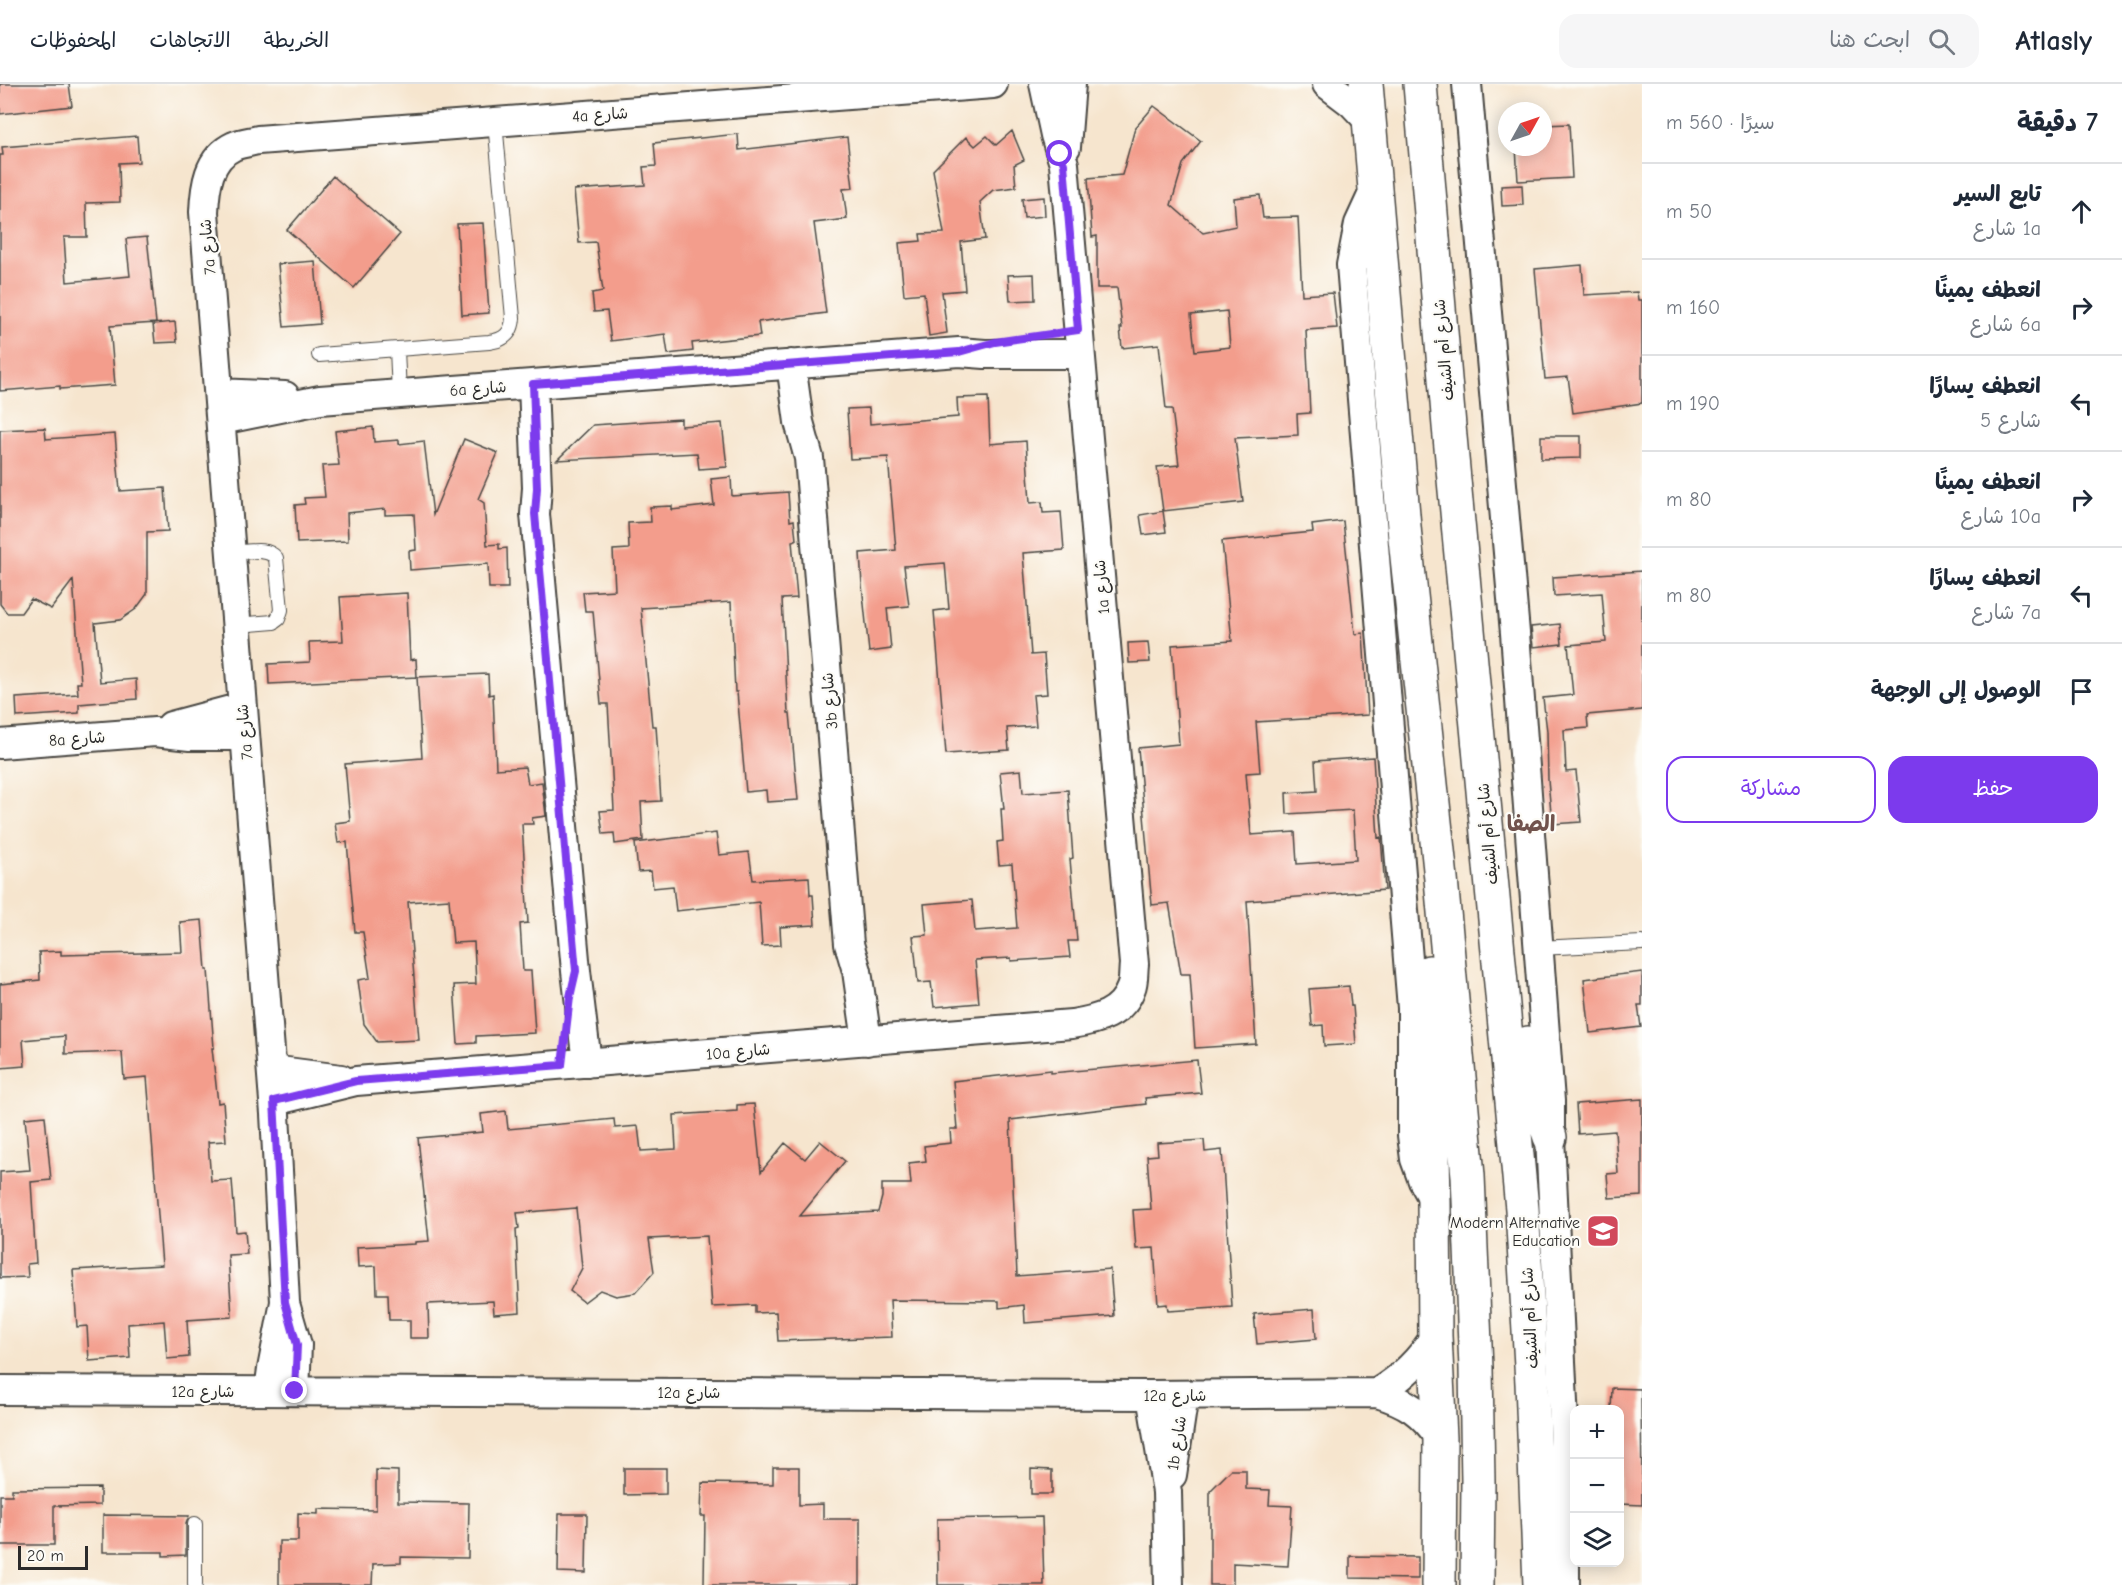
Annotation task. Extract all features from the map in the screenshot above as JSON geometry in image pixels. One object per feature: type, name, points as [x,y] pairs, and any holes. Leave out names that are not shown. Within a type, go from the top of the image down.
[{"type":"main road","points":[[1366,84],[1405,538],[1441,879],[1468,1176],[1479,1482],[1478,1585]]},
{"type":"main road","name":"شارع أم الشيف","points":[[1420,84],[1449,426],[1522,1209],[1540,1585]]},
{"type":"main road","points":[[1449,426],[1463,445],[1469,468],[1498,708],[1530,1059],[1537,1099],[1550,1137]]},
{"type":"main road","points":[[1439,1585],[1440,1438],[1435,1336],[1428,936],[1432,907],[1441,879]]},
{"type":"street","name":"4a شارع","points":[[214,163],[233,147],[258,140],[906,87],[993,84]]},
{"type":"street","name":"1a شارع","points":[[1044,84],[1064,164],[1134,964],[1132,987],[1120,1007]]},
{"type":"street","name":"1a شارع","points":[[1064,164],[1069,129],[1071,84]]},
{"type":"street","points":[[1328,84],[1352,103],[1370,122]]},
{"type":"street","name":"شارع أم الشيف","points":[[1467,84],[1515,633],[1550,1101],[1565,1443],[1566,1585]]},
{"type":"street","name":"7a شارع","points":[[214,163],[205,186],[204,212],[272,1070],[285,1302],[297,1345],[282,1391]]},
{"type":"street","points":[[1376,187],[1359,224],[1352,265],[1412,1008],[1412,1136],[1423,1180],[1434,1201]]},
{"type":"street","name":"6a شارع","points":[[220,406],[294,397],[320,400],[959,352],[986,354],[1079,342]]},
{"type":"street","name":"3b شارع","points":[[802,364],[799,422],[809,458],[849,944],[846,970],[857,1041]]},
{"type":"street","points":[[522,385],[524,478],[535,514],[576,971],[570,997],[574,1064]]},
{"type":"street","name":"8a شارع","points":[[155,732],[242,707]]},
{"type":"street","name":"8a شارع","points":[[0,744],[155,732],[190,736],[245,736]]},
{"type":"street","name":"10a شارع","points":[[274,1101],[352,1082],[1072,1024],[1098,1020],[1120,1007]]},
{"type":"street","name":"10a شارع","points":[[272,1070],[320,1075],[352,1082]]},
{"type":"street","points":[[1377,1393],[1411,1369],[1435,1336]]},
{"type":"street","name":"12a شارع","points":[[0,1390],[1151,1395],[1377,1393],[1414,1408],[1428,1421],[1440,1438]]},
{"type":"street","name":"1b شارع","points":[[1151,1395],[1167,1491],[1169,1585]]},
{"type":"street","name":"1b شارع","points":[[1167,1491],[1184,1395]]},
{"type":"lane","points":[[320,356],[499,341],[507,335],[512,327],[513,318],[495,122]]},
{"type":"lane","points":[[397,349],[399,394]]},
{"type":"lane","points":[[231,553],[264,551],[274,554],[281,610],[278,619],[274,622],[236,625]]},
{"type":"lane","points":[[1538,948],[1642,944]]},
{"type":"lane","points":[[195,1524],[195,1585]]},
{"type":"building","points":[[0,84],[69,84],[72,106],[0,114]]},
{"type":"building","points":[[1154,106],[1201,141],[1183,164],[1171,205],[1203,233],[1236,226],[1234,198],[1260,195],[1263,218],[1298,217],[1302,295],[1333,293],[1337,328],[1306,330],[1310,413],[1297,414],[1298,435],[1235,438],[1243,502],[1163,511],[1157,467],[1179,465],[1172,409],[1166,409],[1159,344],[1122,348],[1117,288],[1097,288],[1097,236],[1092,237],[1088,178],[1122,175],[1135,128]],"holes":[[[1227,311],[1230,347],[1195,351],[1191,315]]]},
{"type":"building","points":[[1569,124],[1572,178],[1518,181],[1517,156],[1552,156],[1552,125]]},
{"type":"building","points":[[1012,131],[1024,160],[1014,165],[1016,187],[993,190],[980,202],[985,239],[961,242],[965,290],[942,292],[947,333],[929,336],[924,293],[904,295],[899,243],[921,241],[920,234],[944,233],[933,170],[966,137],[975,146],[987,136],[996,145]]},
{"type":"building","points":[[738,134],[739,150],[847,137],[853,188],[843,189],[847,219],[814,223],[826,313],[758,322],[760,336],[692,343],[693,351],[668,354],[665,334],[611,341],[607,311],[594,312],[592,293],[603,291],[596,242],[579,243],[574,190],[645,185],[643,167],[656,166],[654,143]]},
{"type":"building","points":[[137,136],[139,162],[119,163],[120,202],[86,203],[87,237],[64,237],[67,282],[130,276],[126,239],[147,237],[156,323],[110,326],[115,385],[60,389],[60,386],[0,391],[0,155],[3,155],[2,147]]},
{"type":"building","points":[[333,176],[400,234],[354,288],[287,230]]},
{"type":"building","points":[[1522,185],[1523,205],[1502,206],[1501,186]]},
{"type":"building","points":[[1044,197],[1045,216],[1024,218],[1022,199]]},
{"type":"building","points":[[483,223],[489,313],[462,315],[457,224]]},
{"type":"building","points":[[315,261],[320,324],[284,327],[278,264]]},
{"type":"building","points":[[1582,265],[1584,295],[1637,292],[1638,300],[1642,300],[1642,403],[1573,413],[1568,377],[1545,379],[1535,269]]},
{"type":"building","points":[[1034,274],[1035,300],[1010,301],[1008,275]]},
{"type":"building","points":[[175,322],[177,342],[155,343],[153,324]]},
{"type":"building","points":[[988,397],[990,444],[1026,441],[1030,503],[1042,502],[1043,513],[1061,512],[1064,550],[1023,553],[1031,655],[1044,654],[1047,694],[1033,695],[1036,726],[1007,728],[1009,750],[946,754],[934,611],[949,609],[945,563],[904,566],[909,606],[887,608],[891,649],[869,652],[860,553],[896,550],[888,457],[850,459],[847,409],[869,408],[870,424],[958,417],[957,398]]},
{"type":"building","points":[[681,419],[681,426],[722,423],[727,467],[699,469],[697,453],[557,460],[593,425]]},
{"type":"building","points":[[373,427],[374,442],[399,440],[399,444],[424,441],[433,515],[464,439],[498,453],[478,499],[484,503],[487,545],[499,544],[499,549],[507,548],[508,588],[489,588],[488,564],[410,570],[409,551],[416,550],[414,514],[385,515],[385,509],[347,513],[348,541],[297,543],[295,505],[305,504],[304,498],[325,497],[322,466],[339,465],[335,431]]},
{"type":"building","points":[[45,428],[46,439],[115,434],[120,491],[165,488],[168,531],[147,532],[147,594],[136,609],[120,620],[95,623],[100,682],[136,679],[137,699],[79,704],[79,713],[17,717],[16,698],[78,694],[77,683],[81,683],[73,580],[51,609],[31,599],[21,613],[7,613],[0,604],[0,430]]},
{"type":"building","points":[[1541,436],[1581,436],[1581,458],[1541,459]]},
{"type":"building","points":[[731,477],[732,496],[788,492],[790,521],[794,520],[796,540],[792,541],[797,598],[782,599],[788,713],[790,713],[798,800],[767,802],[766,790],[746,792],[737,692],[735,692],[731,602],[641,608],[652,726],[656,726],[661,801],[641,802],[643,840],[615,844],[614,833],[603,834],[600,811],[614,810],[608,704],[601,704],[593,611],[585,611],[583,592],[615,590],[613,550],[629,549],[628,523],[651,522],[650,507],[672,506],[672,510],[714,505],[711,479]]},
{"type":"building","points":[[1163,511],[1166,532],[1143,535],[1140,515]]},
{"type":"building","points":[[1343,521],[1355,634],[1363,633],[1368,715],[1256,722],[1260,772],[1246,773],[1251,835],[1295,832],[1297,864],[1356,860],[1353,810],[1287,814],[1286,793],[1317,791],[1315,761],[1373,757],[1378,838],[1381,837],[1385,890],[1247,901],[1256,1044],[1195,1048],[1190,974],[1181,974],[1169,903],[1152,905],[1138,748],[1179,744],[1172,645],[1232,641],[1222,541],[1313,532],[1312,525]]},
{"type":"building","points":[[1642,571],[1642,710],[1587,715],[1588,728],[1564,730],[1566,772],[1576,771],[1581,822],[1552,824],[1543,698],[1573,695],[1568,645],[1606,642],[1602,593],[1554,596],[1553,577]]},
{"type":"building","points":[[407,593],[410,660],[416,659],[417,677],[269,684],[268,664],[310,662],[309,642],[343,641],[340,597]]},
{"type":"building","points":[[1560,624],[1562,644],[1533,647],[1531,627]]},
{"type":"building","points":[[1148,642],[1150,662],[1129,663],[1128,643]]},
{"type":"building","points":[[488,674],[489,695],[493,694],[496,769],[525,767],[528,784],[542,782],[546,816],[532,818],[533,824],[522,824],[528,923],[520,924],[523,971],[531,971],[535,1033],[476,1036],[476,1043],[458,1044],[454,985],[476,984],[474,942],[453,943],[449,899],[408,902],[419,1040],[377,1042],[364,1024],[358,980],[370,978],[363,932],[355,932],[347,842],[338,843],[335,823],[350,821],[345,764],[422,758],[417,677]]},
{"type":"building","points":[[1021,770],[1023,793],[1068,790],[1073,858],[1070,859],[1077,941],[1068,941],[1070,957],[1011,961],[1011,958],[975,960],[979,1003],[934,1007],[931,982],[918,983],[913,936],[927,935],[924,904],[972,900],[975,931],[1017,928],[1012,864],[999,865],[997,842],[1003,841],[1001,809],[1004,809],[1000,772]]},
{"type":"building","points":[[716,833],[719,855],[749,852],[753,880],[809,877],[815,925],[780,927],[781,945],[762,946],[759,902],[676,911],[673,886],[653,888],[651,871],[638,872],[635,843]]},
{"type":"building","points":[[202,920],[206,970],[208,970],[214,1048],[212,1048],[218,1103],[223,1102],[226,1141],[208,1142],[211,1181],[232,1180],[236,1232],[245,1231],[247,1254],[228,1255],[232,1317],[187,1320],[189,1357],[167,1359],[164,1321],[128,1324],[130,1358],[89,1361],[87,1326],[77,1327],[73,1270],[162,1265],[147,1077],[124,1079],[122,1052],[65,1054],[65,1036],[23,1040],[25,1066],[0,1068],[0,984],[40,980],[39,952],[61,951],[61,955],[182,952],[180,922]]},
{"type":"building","points":[[1642,972],[1642,1005],[1638,1005],[1641,1027],[1590,1033],[1584,979]]},
{"type":"building","points":[[1349,986],[1356,1044],[1324,1046],[1323,1025],[1312,1026],[1309,989]]},
{"type":"building","points":[[1197,1060],[1201,1093],[1145,1098],[1146,1104],[1010,1120],[1017,1276],[1110,1269],[1114,1316],[1025,1323],[1024,1305],[999,1308],[999,1301],[890,1300],[892,1337],[778,1341],[776,1312],[755,1313],[755,1305],[712,1307],[707,1236],[649,1239],[654,1272],[635,1293],[616,1296],[600,1290],[584,1302],[570,1291],[582,1268],[576,1208],[517,1213],[520,1312],[494,1314],[493,1301],[428,1304],[429,1338],[410,1338],[410,1320],[389,1320],[388,1294],[377,1294],[376,1266],[358,1267],[357,1247],[415,1244],[415,1242],[429,1241],[418,1138],[483,1132],[481,1114],[506,1111],[508,1129],[614,1119],[615,1128],[638,1126],[641,1151],[676,1149],[674,1115],[737,1111],[737,1105],[754,1104],[761,1172],[785,1143],[805,1159],[820,1141],[845,1161],[800,1216],[878,1212],[882,1197],[882,1184],[911,1184],[909,1163],[926,1161],[924,1146],[951,1143],[950,1129],[957,1129],[953,1081],[1051,1070],[1051,1073]]},
{"type":"building","points":[[1642,1099],[1642,1196],[1609,1198],[1607,1174],[1618,1173],[1615,1131],[1578,1134],[1576,1104]]},
{"type":"building","points":[[45,1116],[51,1180],[31,1182],[36,1263],[27,1264],[28,1277],[0,1278],[0,1172],[30,1170],[25,1118]]},
{"type":"building","points":[[1204,1140],[1205,1152],[1222,1150],[1232,1307],[1168,1311],[1167,1304],[1158,1305],[1154,1248],[1136,1249],[1133,1210],[1151,1209],[1147,1156],[1158,1155],[1157,1143]]},
{"type":"building","points":[[1314,1309],[1316,1339],[1257,1344],[1254,1314]]},
{"type":"building","points":[[1612,1388],[1641,1389],[1642,1505],[1624,1504],[1624,1405],[1611,1405]]},
{"type":"building","points":[[773,1467],[799,1467],[799,1505],[823,1504],[823,1519],[860,1519],[860,1585],[704,1585],[705,1516],[701,1516],[702,1483],[773,1484]]},
{"type":"building","points":[[624,1468],[666,1468],[666,1494],[624,1495]]},
{"type":"building","points":[[1031,1469],[1052,1470],[1052,1494],[1031,1494]]},
{"type":"building","points":[[376,1470],[398,1471],[398,1502],[469,1503],[468,1558],[401,1557],[401,1563],[373,1564],[372,1585],[279,1585],[279,1541],[298,1541],[298,1513],[318,1514],[318,1509],[376,1510]]},
{"type":"building","points":[[1231,1470],[1246,1470],[1246,1489],[1270,1490],[1269,1505],[1292,1506],[1288,1566],[1233,1563],[1233,1585],[1210,1585],[1210,1491]]},
{"type":"building","points":[[100,1488],[100,1505],[54,1506],[54,1545],[0,1545],[0,1495],[12,1495],[12,1489]]},
{"type":"building","points":[[559,1514],[587,1514],[586,1573],[558,1572]]},
{"type":"building","points":[[103,1515],[189,1516],[186,1524],[186,1555],[163,1556],[163,1552],[103,1552]]},
{"type":"building","points":[[1042,1517],[1044,1585],[938,1585],[937,1519]]},
{"type":"building","points":[[1350,1556],[1418,1557],[1418,1579],[1350,1578]]},
{"type":"place","name":"Modern Alternative Education","points":[[1603,1231]]},
{"type":"district","name":"الصفا","points":[[1531,823]]},
{"type":"route","points":[[295,1391],[297,1345],[285,1302],[274,1101],[356,1081],[562,1065],[571,988],[576,971],[535,514],[537,488],[533,384],[959,352],[995,342],[1078,330],[1064,164],[1060,154]]}]
